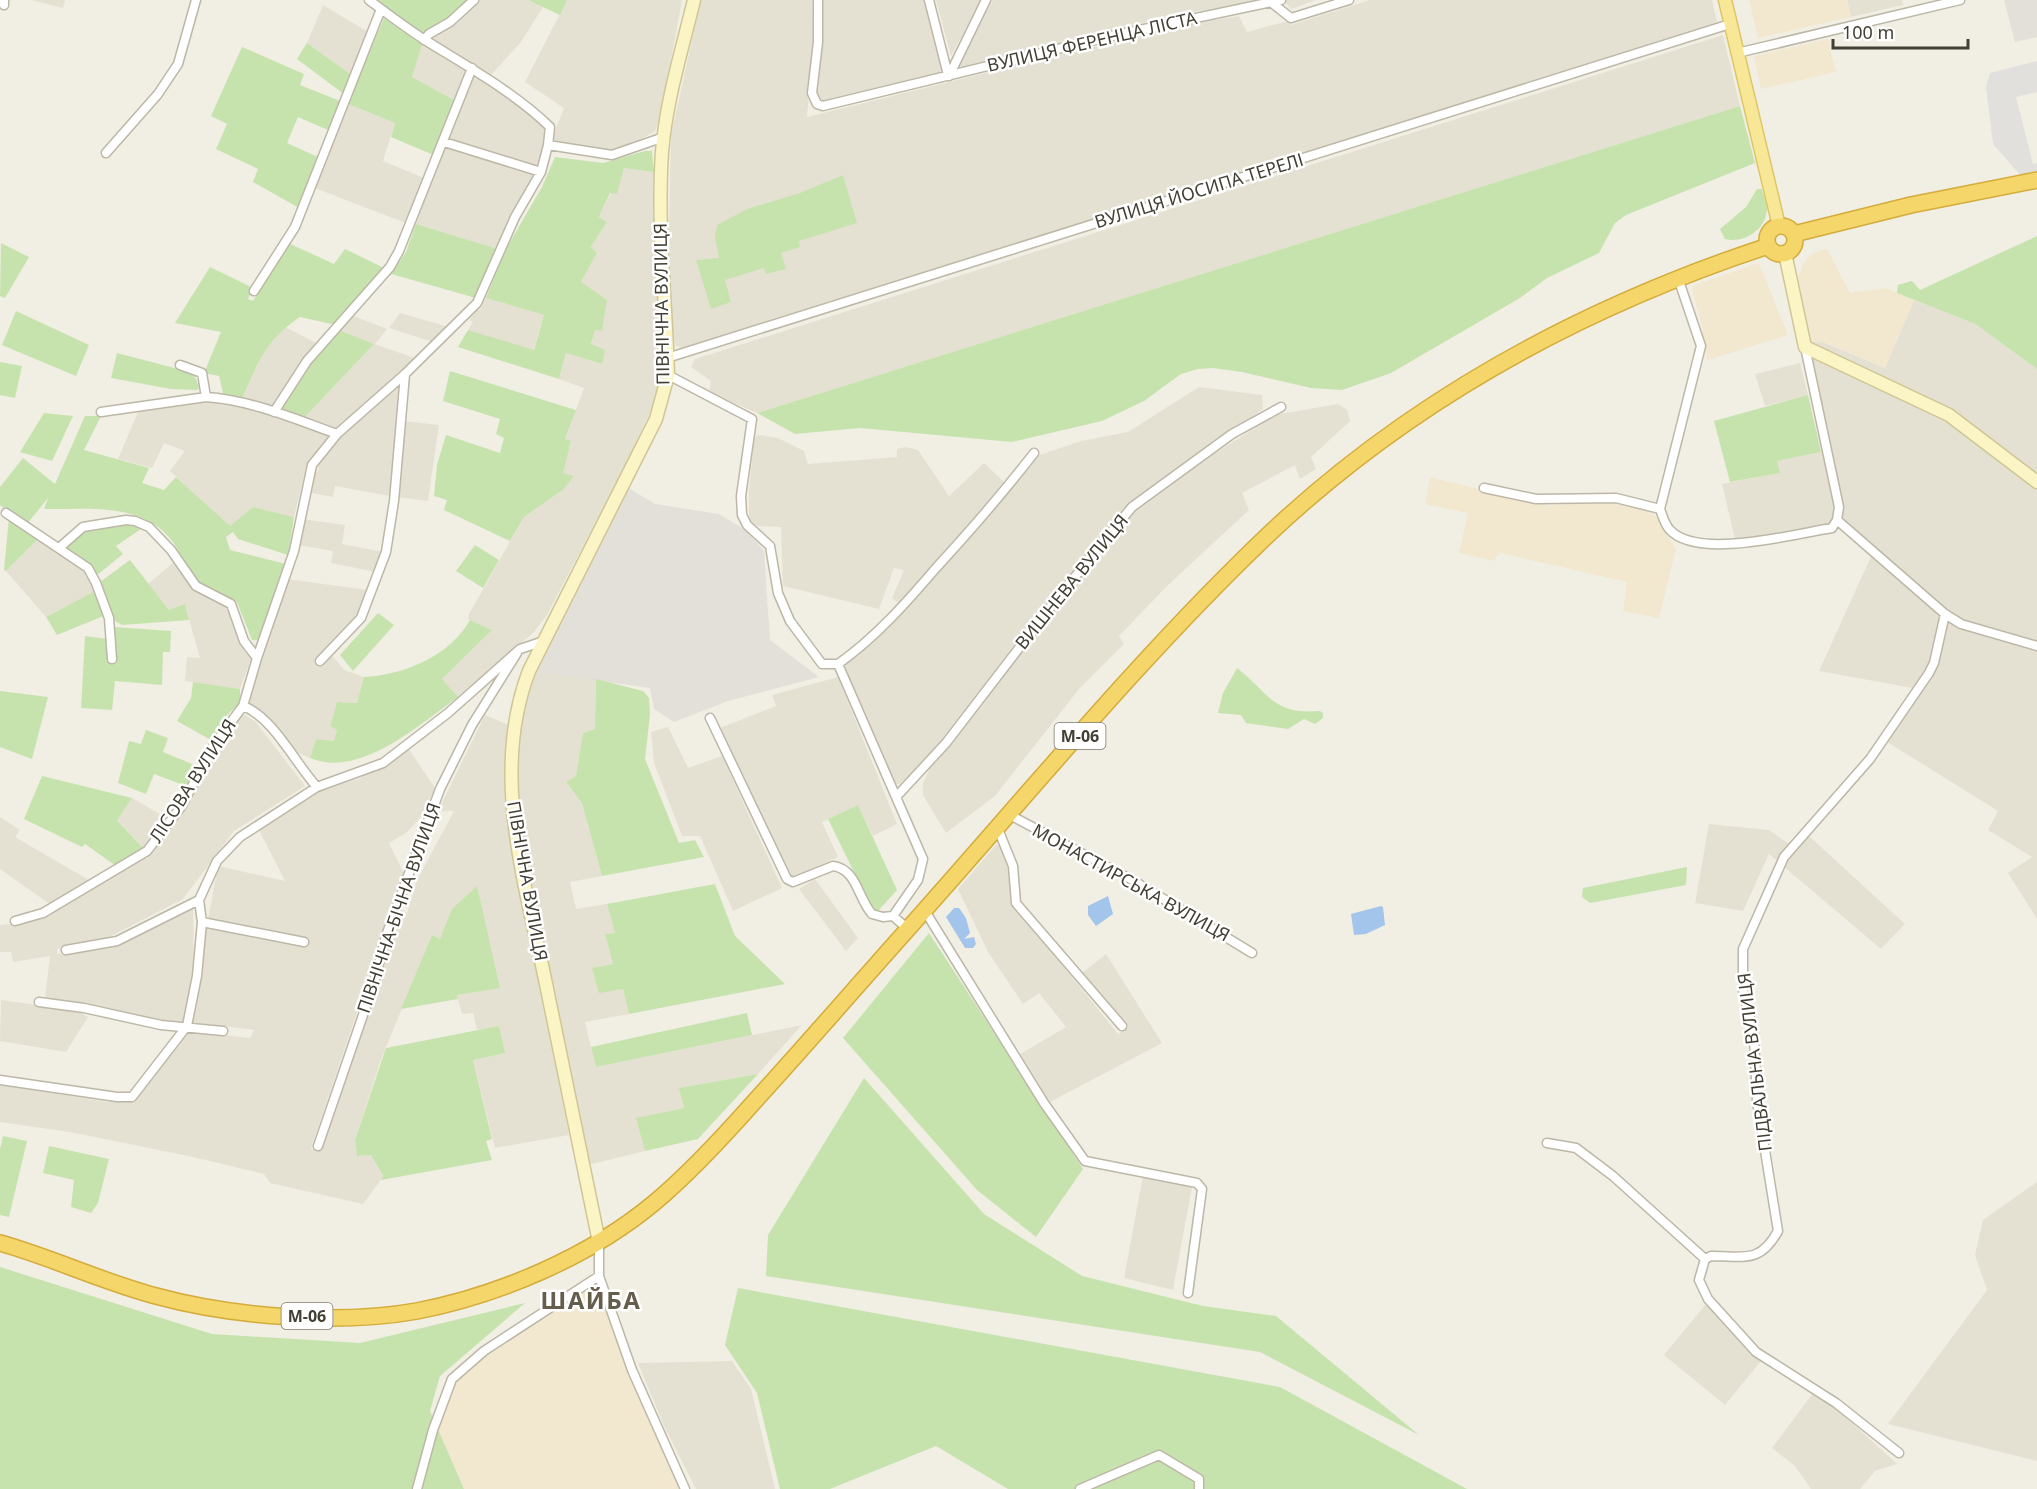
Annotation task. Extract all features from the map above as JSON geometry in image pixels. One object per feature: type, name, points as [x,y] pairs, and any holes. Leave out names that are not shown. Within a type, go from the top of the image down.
[{"type":"highway","points":[[1794,234],[1911,205],[2037,180]]},
{"type":"highway","points":[[1779,225],[1791,229],[1794,234],[1794,246],[1785,253],[1772,251],[1768,246],[1767,235],[1779,225]]},
{"type":"highway","name":"М-06","points":[[0,1244],[152,1295],[204,1307],[255,1314],[350,1317],[414,1311],[474,1297],[537,1272],[599,1242],[651,1205],[694,1167],[811,1040],[1214,589],[1276,528],[1317,493],[1375,447],[1455,390],[1512,355],[1574,323],[1678,278],[1768,246]]},
{"type":"main road","points":[[1725,0],[1779,225]]},
{"type":"street","points":[[106,153],[158,94],[178,64],[196,0]]},
{"type":"street","points":[[317,787],[266,721],[255,711],[243,706],[294,551],[312,465],[337,434],[405,374],[477,303],[515,218],[541,172],[550,127],[472,68],[424,40],[369,0]]},
{"type":"street","points":[[424,40],[429,34],[450,22],[474,0]]},
{"type":"street","name":"ПІВНІЧНА ВУЛИЦЯ","points":[[685,1489],[632,1370],[599,1276],[599,1242],[517,843],[512,794],[518,708],[529,671],[656,419],[668,375],[660,213],[664,137],[694,0]]},
{"type":"street","name":"ВУЛИЦЯ ФЕРЕНЦА ЛІСТА","points":[[818,0],[818,42],[812,93],[817,104],[829,106],[1176,21],[1277,4]]},
{"type":"street","points":[[929,0],[949,76]]},
{"type":"street","points":[[949,76],[986,0]]},
{"type":"street","points":[[1277,4],[1291,18],[1349,0]]},
{"type":"street","points":[[1737,53],[1960,0]]},
{"type":"street","points":[[254,291],[294,227],[381,9]]},
{"type":"street","name":"ВУЛИЦЯ ЙОСИПА ТЕРЕЛІ","points":[[667,358],[1730,24]]},
{"type":"street","points":[[274,412],[307,361],[390,267],[408,232],[444,142],[457,100],[472,68]]},
{"type":"street","points":[[548,145],[612,155],[664,137]]},
{"type":"street","points":[[444,142],[541,172]]},
{"type":"street","points":[[1678,278],[1701,346],[1660,509],[1669,530],[1691,543],[1729,544],[1832,528],[1838,520],[1839,507],[1785,253]]},
{"type":"street","points":[[1805,347],[1920,399],[1949,415],[2037,482]]},
{"type":"street","points":[[180,365],[202,373],[206,397]]},
{"type":"street","points":[[320,661],[361,618],[386,552],[394,501],[405,374]]},
{"type":"street","points":[[668,375],[752,419],[741,496],[742,515],[747,525],[770,546],[778,593],[790,621],[822,664],[838,664],[874,636],[995,502],[1034,453]]},
{"type":"street","points":[[101,412],[206,397],[236,401],[337,434]]},
{"type":"street","name":"ВИШНЕВА ВУЛИЦЯ","points":[[897,796],[946,743],[1056,600],[1132,507],[1232,435],[1281,407]]},
{"type":"street","points":[[1484,488],[1536,499],[1616,498],[1660,509]]},
{"type":"street","points":[[6,513],[88,568],[109,618],[112,659]]},
{"type":"street","points":[[59,548],[83,527],[126,520],[149,527],[171,550],[196,586],[231,604],[244,641],[257,658]]},
{"type":"street","points":[[1838,520],[1945,614],[1961,624],[2037,646]]},
{"type":"street","name":"ПІДВАЛЬНА ВУЛИЦЯ","points":[[1705,1259],[1711,1256],[1752,1257],[1769,1248],[1778,1231],[1757,1101],[1754,1035],[1743,990],[1743,949],[1784,857],[1870,759],[1929,673],[1934,663],[1945,614]]},
{"type":"street","points":[[0,1080],[117,1097],[132,1097],[150,1076],[159,1059],[187,1026],[197,976],[202,922],[199,900],[217,861],[240,837],[317,787],[383,763],[448,714],[520,649],[544,641]]},
{"type":"street","name":"ПІВНІЧНА-БІЧНА ВУЛИЦЯ","points":[[318,1146],[374,983],[386,936],[440,789],[472,725],[520,649]]},
{"type":"street","points":[[838,664],[922,853],[923,867],[913,890],[893,916]]},
{"type":"street","name":"ЛІСОВА ВУЛИЦЯ","points":[[15,921],[43,913],[147,851],[181,807],[214,745],[243,706]]},
{"type":"street","points":[[710,718],[787,879],[793,882],[833,866],[839,867],[846,871],[872,914],[883,917],[893,916],[908,929]]},
{"type":"street","name":"МОНАСТИРСЬКА ВУЛИЦЯ","points":[[1010,815],[1150,891],[1252,952]]},
{"type":"street","name":"МОНАСТИРСЬКА ВУЛИЦЯ","points":[[998,829],[1013,866],[1016,903],[1122,1026]]},
{"type":"street","points":[[66,950],[117,941],[199,900]]},
{"type":"street","points":[[925,911],[1044,1103],[1085,1161],[1197,1183],[1202,1189],[1188,1293]]},
{"type":"street","points":[[202,922],[304,942]]},
{"type":"street","points":[[39,1002],[68,1005],[161,1025],[223,1030]]},
{"type":"street","points":[[1547,1143],[1576,1148],[1613,1176],[1705,1259],[1699,1280],[1708,1299],[1756,1353],[1836,1403],[1899,1453]]},
{"type":"street","points":[[417,1489],[433,1430],[452,1379],[484,1351],[599,1276]]},
{"type":"street","points":[[1080,1489],[1159,1455],[1199,1479],[1199,1489]]},
{"type":"shaded area","points":[[31,0],[65,0],[63,8]]},
{"type":"shaded area","points":[[478,0],[528,0],[543,7],[521,42],[490,76],[431,39],[466,13]]},
{"type":"shaded area","points":[[567,0],[682,0],[661,114],[655,131],[633,144],[606,151],[563,145],[555,141],[553,136],[564,108],[525,82]]},
{"type":"shaded area","points":[[701,0],[812,0],[813,43],[807,117],[1172,27],[1239,16],[1247,32],[1288,21],[1291,25],[1370,0],[1712,0],[1717,22],[684,349],[675,345],[673,336],[669,235],[671,135]]},
{"type":"shaded area","points":[[821,0],[925,0],[944,72],[834,100],[820,100],[815,92],[822,45]]},
{"type":"shaded area","points":[[936,0],[982,0],[951,56]]},
{"type":"shaded area","points":[[993,0],[1266,0],[1169,16],[962,69],[959,63]]},
{"type":"shaded area","points":[[1283,0],[1316,0],[1291,9]]},
{"type":"shaded area","points":[[1749,0],[1847,0],[1851,17],[1758,38]]},
{"type":"shaded area","points":[[1847,0],[1902,0],[1903,5],[1851,17]]},
{"type":"shaded area","points":[[2004,0],[2037,0],[2037,37],[2015,42]]},
{"type":"shaded area","points":[[323,5],[370,33],[353,76],[307,43]]},
{"type":"shaded area","points":[[1723,35],[1740,106],[757,413],[709,392],[711,381],[691,367],[695,359]]},
{"type":"shaded area","points":[[1828,39],[1836,72],[1761,89],[1754,56]]},
{"type":"shaded area","points":[[422,44],[467,71],[454,100],[411,77]]},
{"type":"shaded area","points":[[2037,61],[2037,92],[2016,97],[2033,164],[2037,163],[2037,174],[2022,177],[1993,144],[1986,87],[1990,73]]},
{"type":"shaded area","points":[[474,72],[544,127],[546,133],[537,168],[447,140]]},
{"type":"shaded area","points":[[348,104],[395,123],[383,161],[424,178],[408,224],[315,188]]},
{"type":"shaded area","points":[[445,146],[533,175],[498,249],[416,224]]},
{"type":"shaded area","points":[[624,168],[654,172],[660,320],[659,387],[625,466],[547,615],[534,632],[458,697],[442,679],[492,630],[468,619],[469,614],[524,517],[564,489],[573,476],[562,473],[571,442],[565,440],[584,388],[559,379],[566,353],[601,364],[591,345],[595,329],[601,330],[581,282],[597,253],[591,247],[607,222],[599,217],[611,193],[617,194]]},
{"type":"shaded area","points":[[1827,249],[1850,293],[1886,288],[1914,300],[1885,368],[1823,342],[1810,342],[1797,280],[1803,264],[1813,253]]},
{"type":"shaded area","points":[[1759,263],[1788,335],[1708,360],[1698,332],[1703,330],[1692,289],[1694,285]]},
{"type":"shaded area","points":[[486,298],[544,315],[533,351],[468,330],[473,322],[469,320],[477,309],[480,310]]},
{"type":"shaded area","points":[[1914,300],[1975,324],[2037,369],[2037,919],[2008,873],[2032,857],[1988,830],[1998,811],[1884,740],[1918,689],[1819,671],[1873,552],[1838,520],[1832,528],[1736,543],[1722,484],[1779,473],[1776,461],[1827,451],[1805,347],[1810,342],[1823,342],[1885,368]]},
{"type":"shaded area","points":[[400,313],[449,327],[433,342],[389,328]]},
{"type":"shaded area","points":[[351,315],[387,329],[375,344],[417,359],[337,429],[304,418],[374,344],[339,330]]},
{"type":"shaded area","points":[[285,327],[318,344],[274,410],[241,400],[268,342]]},
{"type":"shaded area","points":[[1800,363],[1808,395],[1765,406],[1755,374]]},
{"type":"shaded area","points":[[400,385],[400,418],[390,496],[335,486],[333,497],[307,492],[311,471],[318,472],[319,461],[339,437]]},
{"type":"shaded area","points":[[1199,387],[1262,395],[1263,409],[1123,511],[980,691],[946,738],[900,784],[894,784],[845,672],[846,662],[883,633],[931,582],[1037,456],[1081,441],[1128,432]]},
{"type":"shaded area","points":[[212,401],[241,406],[329,436],[307,463],[294,517],[253,507],[230,527],[170,471],[185,451],[164,443],[152,468],[118,459],[139,410]]},
{"type":"shaded area","points":[[1338,404],[1347,410],[1350,421],[1311,457],[1316,469],[1300,479],[1295,465],[1242,493],[1249,510],[1166,587],[1119,636],[1124,644],[1079,689],[995,796],[946,833],[923,795],[923,783],[932,764],[1131,512],[1189,470],[1275,415]]},
{"type":"shaded area","points":[[404,421],[439,425],[428,501],[397,497]]},
{"type":"shaded area","points":[[756,436],[778,438],[804,451],[808,464],[897,457],[897,449],[905,447],[918,450],[949,496],[984,463],[1004,482],[901,605],[892,598],[904,570],[894,568],[879,609],[783,586],[781,527],[752,524],[749,515],[754,441]]},
{"type":"shaded area","points":[[1430,477],[1549,506],[1581,502],[1616,502],[1647,510],[1657,518],[1676,549],[1659,618],[1623,611],[1627,582],[1500,553],[1493,561],[1459,553],[1468,513],[1425,504]]},
{"type":"shaded area","points":[[627,487],[655,504],[719,514],[747,531],[764,551],[770,640],[819,677],[728,701],[674,722],[654,709],[650,688],[535,672]]},
{"type":"shaded area","points":[[302,519],[345,525],[342,544],[383,552],[376,572],[331,563],[333,551],[298,545]]},
{"type":"shaded area","points":[[39,538],[87,569],[98,590],[46,617],[6,571]]},
{"type":"shaded area","points":[[175,561],[229,606],[240,642],[251,659],[240,689],[185,681],[187,657],[200,658],[185,605],[169,610],[148,584]]},
{"type":"shaded area","points":[[287,579],[368,590],[357,618],[316,662],[319,665],[330,653],[344,670],[364,677],[357,703],[337,702],[330,726],[337,730],[334,741],[316,739],[310,758],[296,752],[258,708],[247,705]]},
{"type":"shaded area","points":[[535,672],[596,679],[595,729],[583,733],[576,776],[566,783],[582,802],[602,876],[570,882],[576,909],[607,904],[615,933],[605,934],[613,964],[593,969],[623,989],[629,1014],[585,1022],[596,1067],[802,1025],[758,1074],[680,1088],[684,1108],[637,1118],[645,1151],[592,1164],[588,1162],[523,852],[517,790],[520,720]]},
{"type":"shaded area","points":[[838,677],[897,824],[873,836],[858,805],[822,822],[838,857],[793,878],[789,876],[773,845],[720,728],[776,706],[772,695]]},
{"type":"shaded area","points":[[243,714],[255,721],[305,786],[234,831],[183,899],[107,938],[57,949],[57,954],[118,944],[193,908],[194,971],[185,1023],[163,1023],[45,999],[50,956],[13,962],[11,952],[0,952],[0,925],[23,923],[153,849],[173,825],[217,747]]},
{"type":"shaded area","points":[[485,715],[509,725],[504,775],[506,811],[569,1135],[495,1148],[473,1059],[499,1027],[477,1030],[473,1013],[462,1014],[457,995],[500,987],[476,887],[440,939],[432,935],[380,1062],[355,1140],[357,1156],[371,1155],[383,1177],[363,1204],[270,1183],[264,1174],[193,1157],[70,1132],[0,1122],[0,1084],[106,1102],[130,1101],[154,1078],[166,1056],[188,1031],[250,1038],[254,1030],[192,1022],[205,926],[305,947],[307,938],[208,919],[218,866],[285,881],[258,828],[319,791],[359,779],[408,748],[435,788],[420,818],[406,833],[389,843],[404,874],[311,1148],[320,1151],[399,909],[407,913],[417,880],[454,811],[438,811]]},
{"type":"shaded area","points":[[668,727],[688,768],[722,756],[782,888],[733,911],[700,836],[682,836],[654,763],[651,732]]},
{"type":"shaded area","points":[[132,798],[169,819],[145,850],[117,819]]},
{"type":"shaded area","points":[[0,817],[20,830],[15,837],[89,880],[51,905],[0,869]]},
{"type":"shaded area","points":[[1709,824],[1769,830],[1796,849],[1809,836],[1905,924],[1881,949],[1769,854],[1743,911],[1695,903]]},
{"type":"shaded area","points":[[996,845],[1000,845],[1010,867],[1015,906],[1118,1034],[1129,1027],[1082,973],[1106,954],[1162,1043],[1050,1102],[1020,1054],[1066,1027],[1039,993],[1023,1004],[988,952],[958,889]]},
{"type":"shaded area","points":[[815,879],[858,938],[846,951],[799,889]]},
{"type":"shaded area","points":[[1,1000],[75,1010],[88,1017],[66,1052],[0,1041]]},
{"type":"shaded area","points":[[1143,1176],[1192,1187],[1173,1290],[1124,1278]]},
{"type":"shaded area","points":[[2037,1182],[2037,1461],[1888,1424],[1987,1290],[1975,1255],[1983,1220]]},
{"type":"shaded area","points":[[599,1276],[632,1370],[685,1489],[464,1489],[435,1424],[452,1379],[484,1351]]},
{"type":"shaded area","points":[[1706,1304],[1761,1361],[1725,1405],[1664,1355]]},
{"type":"shaded area","points":[[732,1361],[751,1389],[775,1489],[696,1489],[664,1426],[638,1363]]},
{"type":"shaded area","points":[[1813,1393],[1841,1413],[1897,1464],[1875,1471],[1860,1489],[1811,1489],[1795,1466],[1772,1448]]},
{"type":"green space","points":[[375,0],[470,0],[459,13],[422,33]]},
{"type":"green space","points":[[528,0],[567,0],[560,15]]},
{"type":"green space","points":[[384,18],[422,44],[412,77],[454,100],[436,156],[391,137],[395,123],[348,104]]},
{"type":"green space","points":[[307,43],[353,76],[345,95],[297,59]]},
{"type":"green space","points":[[242,47],[304,74],[300,85],[340,101],[328,130],[298,117],[287,143],[320,158],[299,208],[253,182],[258,169],[216,149],[227,124],[211,116]]},
{"type":"green space","points":[[1740,106],[1755,163],[1626,215],[1615,223],[1599,253],[1547,278],[1520,298],[1391,373],[1342,390],[1311,388],[1242,372],[1213,368],[1198,369],[1181,374],[1144,401],[1102,421],[1012,442],[860,428],[795,434],[757,413]]},
{"type":"green space","points":[[652,151],[654,172],[624,168],[617,194],[610,193],[599,217],[607,222],[591,247],[597,253],[581,282],[607,300],[602,331],[595,330],[591,344],[605,350],[602,364],[566,353],[559,379],[458,347],[468,330],[534,350],[544,315],[486,298],[506,249],[542,187],[555,157],[603,163]]},
{"type":"green space","points":[[843,175],[857,223],[799,241],[800,247],[781,253],[786,269],[766,274],[764,268],[725,280],[731,302],[711,309],[696,260],[719,258],[715,237],[717,225],[747,209],[800,193]]},
{"type":"green space","points":[[1757,189],[1762,189],[1767,206],[1763,223],[1753,234],[1746,237],[1725,239],[1720,229],[1746,207]]},
{"type":"green space","points":[[416,224],[498,249],[476,298],[391,274],[406,252]]},
{"type":"green space","points":[[2037,236],[2037,369],[1975,324],[1897,293],[1898,285],[1912,281],[1920,290]]},
{"type":"green space","points":[[1,243],[29,257],[5,298],[0,296]]},
{"type":"green space","points":[[288,243],[334,264],[345,249],[384,268],[336,325],[300,317],[288,326],[264,353],[241,400],[224,397],[219,376],[204,373],[221,332],[175,323],[210,267],[253,288],[248,299],[253,301]]},
{"type":"green space","points":[[16,311],[89,345],[76,376],[2,345]]},
{"type":"green space","points":[[339,330],[374,344],[304,418],[282,411],[281,408],[301,374]]},
{"type":"green space","points":[[117,353],[186,371],[195,377],[199,387],[197,390],[171,389],[111,378]]},
{"type":"green space","points":[[0,362],[22,366],[15,398],[0,395]]},
{"type":"green space","points":[[450,371],[576,410],[565,439],[571,441],[563,473],[574,476],[564,489],[524,517],[510,541],[444,510],[447,500],[434,496],[437,465],[446,435],[500,453],[504,438],[496,434],[500,419],[443,401]]},
{"type":"green space","points":[[1808,395],[1821,452],[1777,461],[1780,473],[1730,482],[1714,421]]},
{"type":"green space","points":[[44,413],[73,416],[52,461],[20,452]]},
{"type":"green space","points":[[85,416],[101,416],[84,450],[149,468],[142,483],[164,490],[176,477],[230,526],[253,507],[294,517],[288,555],[238,539],[233,532],[226,537],[230,550],[286,564],[258,640],[252,640],[237,602],[199,586],[173,542],[160,529],[146,520],[113,510],[44,509],[48,498],[27,524],[0,505],[0,487],[23,458],[55,484]]},
{"type":"green space","points":[[9,518],[39,538],[6,571],[4,570]]},
{"type":"green space","points":[[123,522],[141,529],[116,546],[123,554],[96,576],[63,548],[84,529]]},
{"type":"green space","points":[[475,545],[499,560],[483,588],[456,571]]},
{"type":"green space","points":[[130,560],[169,610],[185,604],[189,620],[122,625],[115,621],[100,582]]},
{"type":"green space","points":[[95,591],[106,615],[57,635],[46,617]]},
{"type":"green space","points":[[378,613],[394,625],[353,671],[340,655]]},
{"type":"green space","points":[[470,620],[492,630],[442,679],[458,697],[408,734],[369,755],[349,761],[329,763],[310,758],[316,739],[334,741],[337,730],[330,726],[337,702],[357,703],[364,677],[410,668],[424,661],[451,644]]},
{"type":"green space","points":[[115,627],[171,631],[170,652],[163,652],[162,685],[115,681],[112,710],[81,708],[85,636],[108,639],[110,663],[115,663]]},
{"type":"green space","points":[[1237,668],[1273,701],[1292,710],[1320,711],[1323,713],[1323,718],[1315,724],[1304,719],[1288,729],[1246,723],[1241,715],[1218,713],[1223,693]]},
{"type":"green space","points":[[596,679],[643,691],[649,698],[650,714],[645,759],[679,843],[695,840],[704,857],[602,876],[582,803],[566,782],[576,776],[583,733],[595,729]]},
{"type":"green space","points":[[193,682],[240,689],[240,703],[225,717],[211,740],[177,721],[191,698]]},
{"type":"green space","points":[[0,691],[48,697],[32,759],[0,747]]},
{"type":"green space","points":[[146,730],[168,738],[163,752],[197,766],[186,786],[154,774],[146,794],[118,783],[129,741],[141,744]]},
{"type":"green space","points":[[42,776],[132,798],[117,820],[143,848],[116,866],[85,844],[82,847],[24,819]]},
{"type":"green space","points":[[858,805],[897,890],[878,911],[873,911],[828,819]]},
{"type":"green space","points":[[1687,867],[1686,885],[1590,903],[1582,897],[1583,888]]},
{"type":"green space","points":[[715,884],[735,936],[785,984],[629,1014],[623,989],[599,993],[592,968],[613,964],[605,934],[615,933],[607,904]]},
{"type":"green space","points":[[477,886],[500,988],[457,995],[458,999],[401,1009],[432,935],[440,939],[452,909]]},
{"type":"green space","points":[[929,933],[1083,1169],[1036,1237],[977,1190],[843,1038]]},
{"type":"green space","points":[[747,1013],[752,1035],[596,1067],[591,1047]]},
{"type":"green space","points":[[499,1026],[505,1053],[473,1060],[492,1139],[486,1141],[492,1160],[381,1180],[383,1176],[371,1155],[357,1156],[355,1140],[386,1048]]},
{"type":"green space","points":[[758,1074],[698,1139],[645,1151],[636,1118],[684,1108],[679,1088]]},
{"type":"green space","points":[[864,1078],[984,1214],[1082,1276],[1203,1306],[1276,1316],[1419,1435],[1260,1352],[766,1276],[768,1235]]},
{"type":"green space","points":[[3,1136],[27,1141],[9,1217],[0,1215],[0,1149]]},
{"type":"green space","points":[[49,1146],[109,1159],[98,1203],[91,1213],[71,1207],[74,1180],[43,1173]]},
{"type":"green space","points":[[0,1267],[212,1334],[360,1343],[525,1303],[440,1376],[430,1411],[464,1489],[0,1489]]},
{"type":"green space","points":[[738,1288],[1280,1387],[1467,1489],[1008,1489],[936,1446],[830,1489],[780,1489],[757,1393],[725,1345]]},
{"type":"water","points":[[1108,896],[1113,914],[1096,926],[1088,915],[1088,906]]},
{"type":"water","points":[[1381,906],[1385,925],[1366,934],[1354,935],[1351,914]]},
{"type":"water","points":[[954,908],[959,908],[966,918],[970,933],[964,939],[974,937],[976,944],[973,948],[965,948],[946,917]]},
{"type":"district","name":"ШАЙБА","points":[[591,1301]]}]
